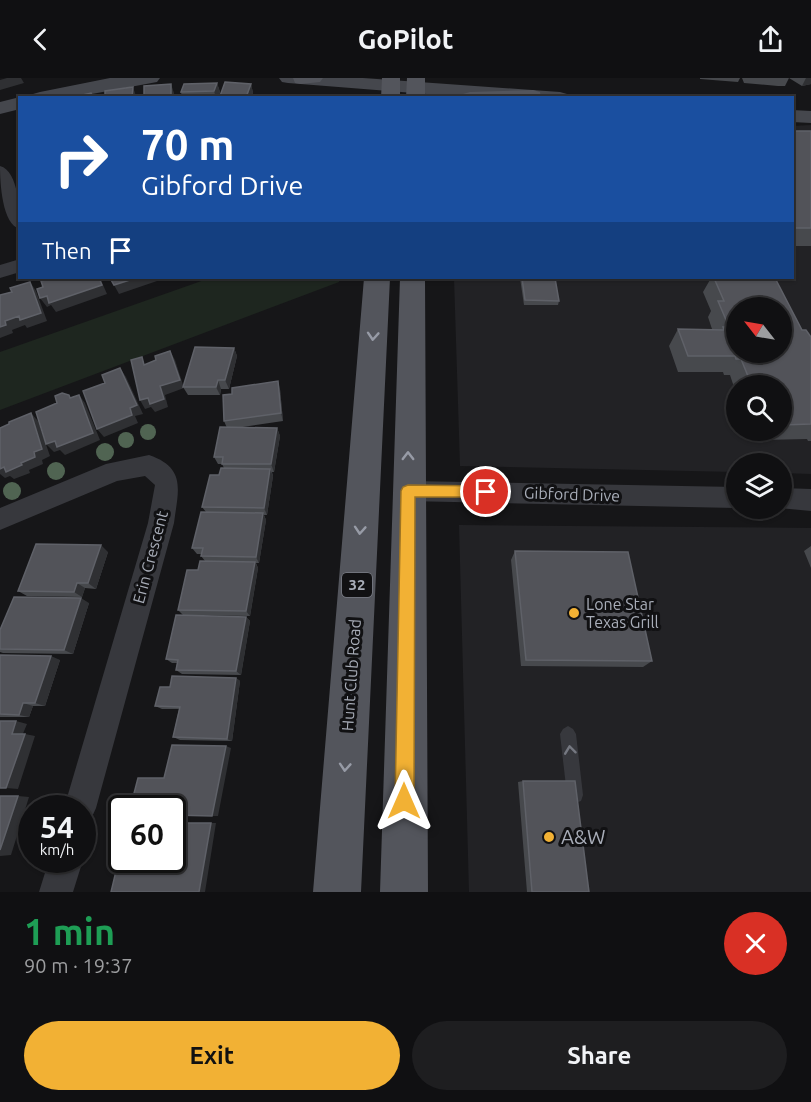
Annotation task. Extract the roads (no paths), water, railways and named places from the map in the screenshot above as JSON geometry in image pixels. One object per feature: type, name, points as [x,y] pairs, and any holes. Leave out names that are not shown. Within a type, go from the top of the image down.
[{"type":"main road","name":"Hunt Club Road","points":[[337,892],[377,279]]},
{"type":"main road","points":[[404,892],[412,279]]},
{"type":"street","points":[[49,96],[122,80],[151,78]]},
{"type":"street","points":[[301,78],[533,96]]},
{"type":"street","points":[[0,108],[18,104]]},
{"type":"street","points":[[794,116],[811,117]]},
{"type":"street","points":[[0,171],[18,219]]},
{"type":"street","points":[[0,272],[18,267]]},
{"type":"street","name":"Erin Crescent","points":[[0,519],[114,471],[149,465],[167,481],[161,523],[84,795]]},
{"type":"street","name":"Gibford Drive","points":[[408,491],[726,498]]},
{"type":"street","points":[[792,499],[811,500]]},
{"type":"street","points":[[56,892],[62,873]]},
{"type":"lane","points":[[568,734],[577,813]]},
{"type":"place","name":"Lone Star Texas Grill","points":[[574,613]]},
{"type":"place","name":"A&W","points":[[549,837]]}]
